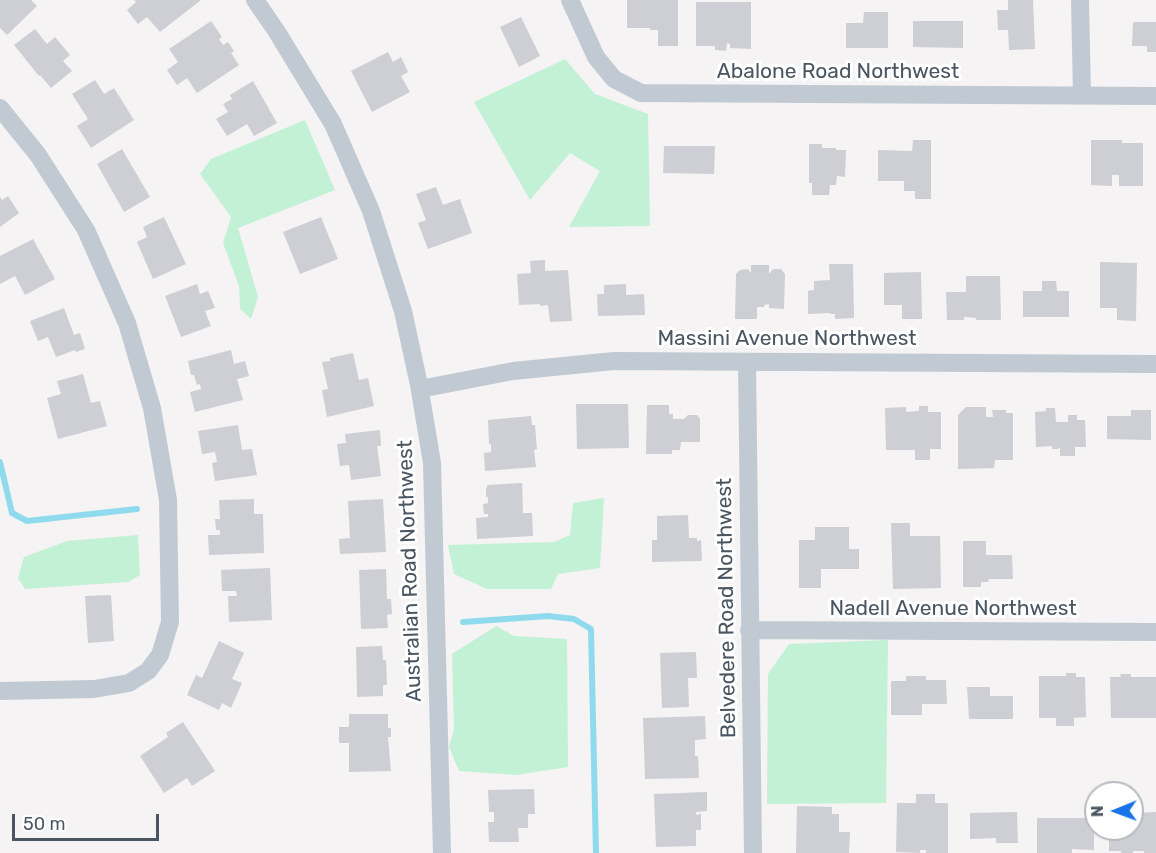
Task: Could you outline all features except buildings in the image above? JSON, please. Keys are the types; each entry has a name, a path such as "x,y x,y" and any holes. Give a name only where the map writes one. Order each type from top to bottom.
{"street":[{"name":"Australian Road Northwest","path":"255,0 333,124 372,211 404,311 432,463 442,853"},
{"name":"Abalone Road Northwest","path":"570,0 596,57 614,79 641,93 1156,96"},
{"path":"1080,0 1082,95"},
{"path":"0,108 38,155 86,230 127,323 152,408 168,500 170,622 160,655 148,671 129,683 94,689 0,691"},
{"name":"Massini Avenue Northwest","path":"420,389 513,371 614,361 1156,364"},
{"name":"Belvedere Road Northwest","path":"747,362 753,853"},
{"name":"Nadell Avenue Northwest","path":"749,630 1156,632"}],"green space":[{"path":"565,59 595,94 648,114 650,226 569,227 600,171 570,153 530,200 474,102"},
{"path":"305,120 335,190 238,228 258,297 251,319 240,309 239,286 223,243 231,217 200,174 211,159"},
{"path":"604,498 600,568 558,574 551,589 487,589 454,574 448,545 554,542 570,535 573,503"},
{"path":"138,535 140,575 128,582 25,589 18,578 24,557 67,541"},
{"path":"496,626 514,636 567,639 568,767 516,775 459,771 449,747 454,729 452,654"},
{"path":"888,640 886,803 767,804 768,674 789,644"}],"waterway":[{"path":"0,462 12,513 27,521 137,509"},
{"path":"463,622 548,616 574,619 591,629 596,853"}]}
